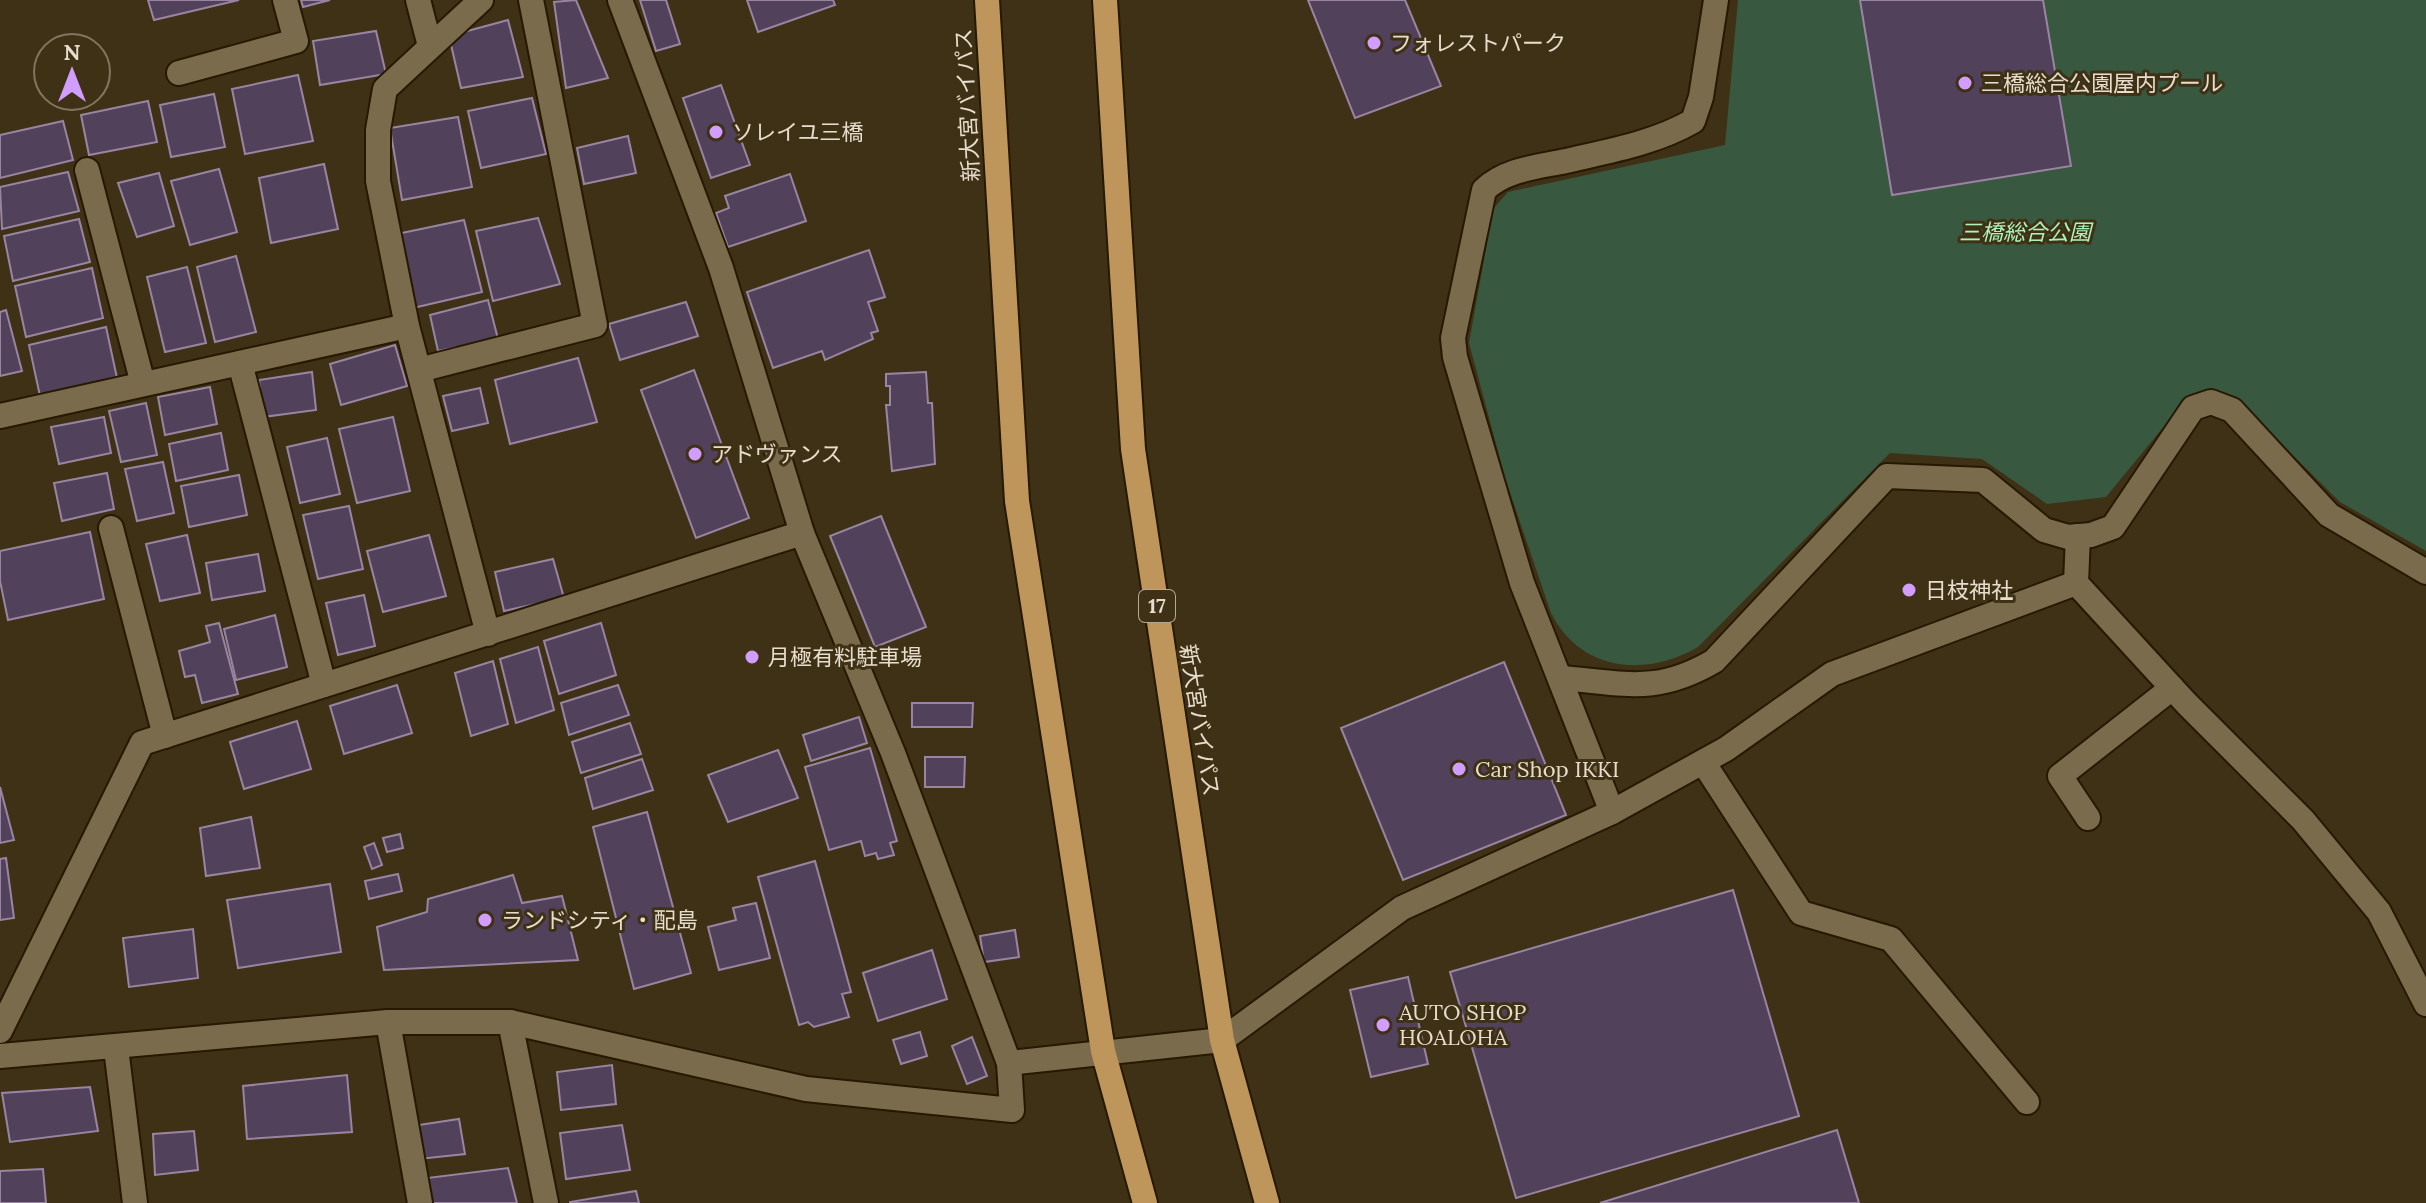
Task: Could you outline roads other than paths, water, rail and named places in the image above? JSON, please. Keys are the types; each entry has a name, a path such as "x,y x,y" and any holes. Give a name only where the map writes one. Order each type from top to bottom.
{"highway":[{"name":"新大宮バイパス","path":"987,0 1017,501 1103,1051 1145,1203"},
{"name":"新大宮バイパス","path":"1105,0 1133,449 1222,1040 1267,1203"}],"street":[{"path":"179,73 296,41 285,0"},
{"path":"418,0 430,46"},
{"path":"481,0 385,89 378,130 378,181 407,326 488,634"},
{"path":"419,370 595,325 531,0"},
{"path":"0,1056 388,1022 510,1022 806,1089 1012,1110 1009,1063 893,753 802,533 721,268 620,0"},
{"path":"1612,812 1522,583 1455,357 1453,338 1481,197 1495,180 1514,172 1617,149 1676,131 1693,121 1701,97 1716,0"},
{"path":"87,170 143,384"},
{"path":"0,416 407,326"},
{"path":"240,363 324,685"},
{"path":"1561,678 1662,684 1684,679 1714,661 1887,476 1983,480 2044,530 2068,537 2113,527 2193,408 2211,402 2232,410 2329,515 2426,572"},
{"path":"111,528 165,736"},
{"path":"0,1031 142,743 802,533"},
{"path":"2078,536 2076,583 2172,688 2303,820 2379,912 2425,998"},
{"path":"1009,1063 1222,1040 1402,908 1612,812 1703,762 1832,674 2076,583"},
{"path":"2088,818 2060,776 2172,688"},
{"path":"1703,762 1801,913 1891,939 2027,1102"},
{"path":"388,1022 420,1203"},
{"path":"510,1022 546,1203"},
{"path":"116,1048 135,1203"}],"place":[{"name":"フォレストパーク","path":"1374,43"},
{"name":"三橋総合公園屋内プール","path":"1965,83"},
{"name":"ソレイユ三橋","path":"716,132"},
{"name":"アドヴァンス","path":"695,454"},
{"name":"日枝神社","path":"1909,590"},
{"name":"月極有料駐車場","path":"752,657"},
{"name":"Car Shop IKKI","path":"1459,769"},
{"name":"ランドシティ・配島","path":"485,920"},
{"name":"AUTO SHOP HOALOHA","path":"1383,1025"}],"park label":[{"name":"三橋総合公園","path":"2025,232"}]}
